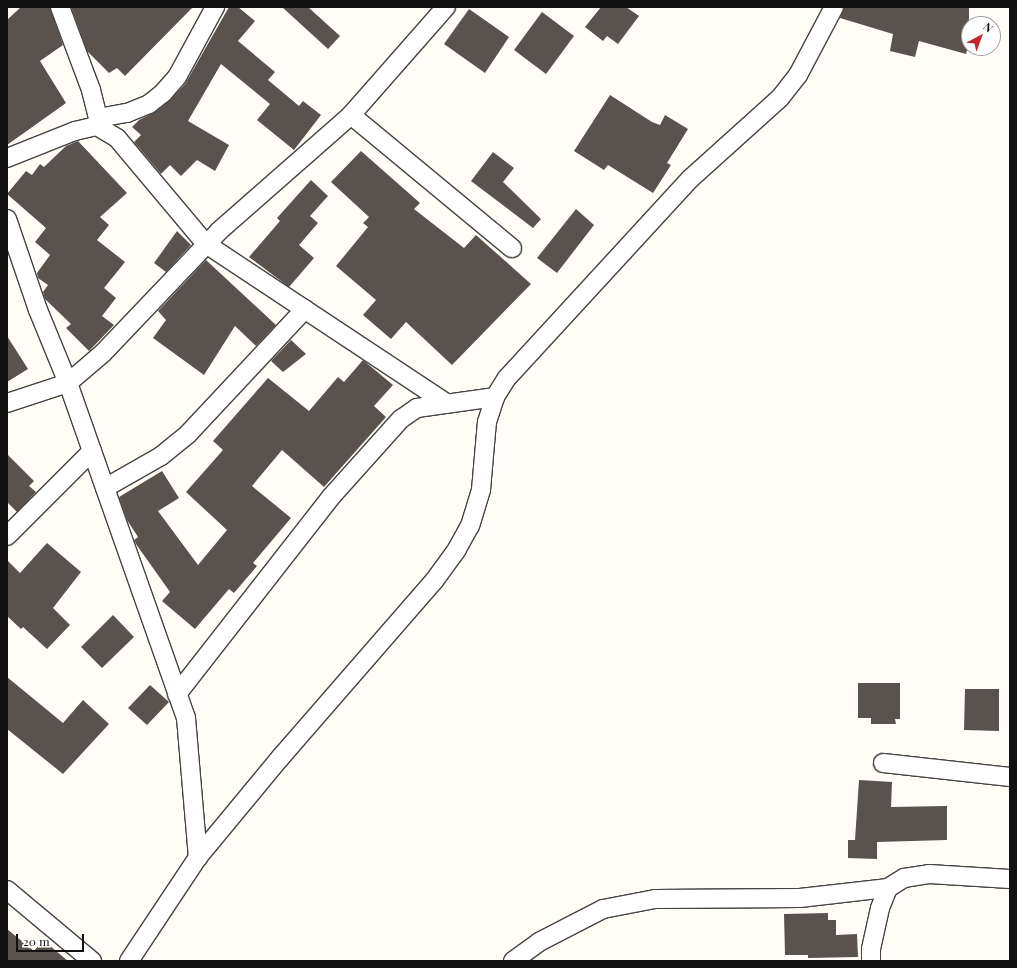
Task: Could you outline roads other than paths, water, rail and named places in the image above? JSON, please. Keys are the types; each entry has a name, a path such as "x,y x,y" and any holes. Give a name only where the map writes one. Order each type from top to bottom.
{"street":[{"path":"60,7 98,122 117,138 206,244 446,404"},
{"path":"7,158 98,122 149,104 163,93 177,78 215,7"},
{"path":"7,403 68,383 103,353 206,244 351,116 446,7"},
{"path":"129,961 198,857 280,758 434,581 458,549 470,526 481,490 487,422 495,397 507,378 690,179 780,98 798,75 834,7"},
{"path":"351,116 512,248"},
{"path":"7,219 38,310 68,383 177,694 186,725 198,857"},
{"path":"105,488 162,456 188,434 305,310"},
{"path":"177,694 330,498 401,419 417,408 495,397"},
{"path":"7,536 92,451"},
{"path":"883,763 1010,777"},
{"path":"513,961 539,942 603,910 655,899 800,898 888,888 904,878 930,874 1010,879"},
{"path":"871,961 880,908 888,888"},
{"path":"7,890 92,961"}]}
